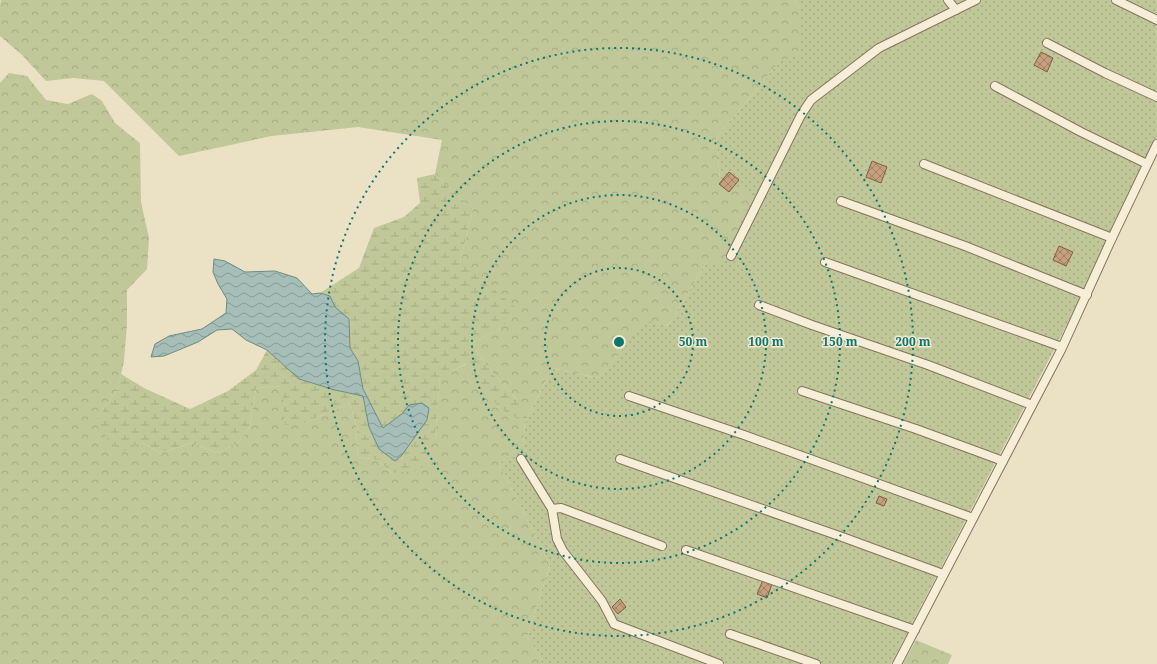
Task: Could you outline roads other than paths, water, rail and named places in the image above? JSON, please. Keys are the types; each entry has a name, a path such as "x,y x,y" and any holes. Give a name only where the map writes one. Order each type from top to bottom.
{"street":[{"path":"948,0 956,10"},
{"path":"730,256 810,100 879,48 976,0"},
{"path":"1116,0 1157,20"},
{"path":"1047,43 1105,73 1157,97"},
{"path":"994,86 1081,132 1147,164"},
{"path":"897,664 1062,348 1157,144"},
{"path":"924,164 1112,238"},
{"path":"841,201 965,246 1087,295"},
{"path":"825,262 1062,348"},
{"path":"759,305 928,365 1032,405"},
{"path":"802,391 916,429 1003,461"},
{"path":"629,396 973,518"},
{"path":"521,459 552,509 557,539 564,551 602,602 614,624 719,664"},
{"path":"620,459 944,574"},
{"path":"552,509 562,508 662,546"},
{"path":"686,550 915,630"},
{"path":"730,634 816,664"}],"water":[{"path":"214,259 225,261 245,272 275,271 297,278 312,294 320,293 330,296 335,307 349,319 350,348 358,361 363,389 383,428 403,413 409,405 422,403 429,408 427,420 402,455 395,461 379,449 369,427 363,396 335,390 299,379 267,350 246,340 232,329 217,330 198,342 164,356 151,357 155,344 169,336 202,329 226,313 227,299 213,272"}]}
